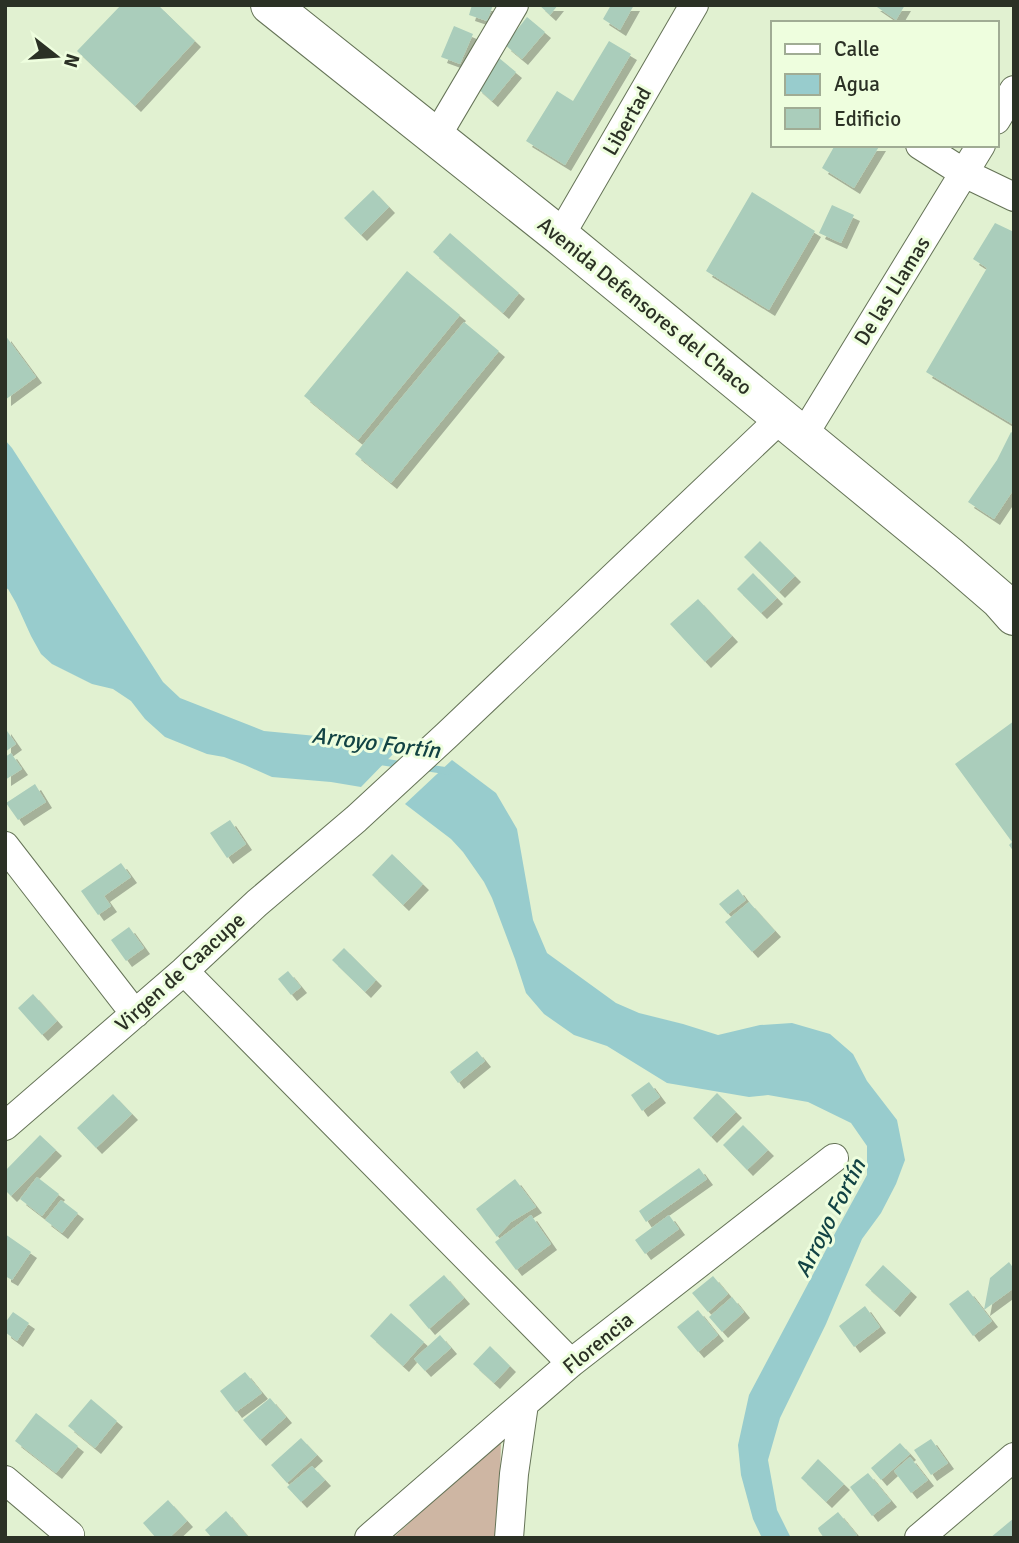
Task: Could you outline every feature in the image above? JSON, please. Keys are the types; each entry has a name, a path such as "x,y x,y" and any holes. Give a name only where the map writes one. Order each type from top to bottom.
{"main road":[{"name":"Avenida Defensores del Chaco","path":"270,5 561,236 948,555 999,599 1014,616"}],"street":[{"path":"436,137 514,5"},
{"name":"Libertad","path":"561,236 694,5"},
{"path":"998,117 1014,90"},
{"path":"923,147 964,173 1014,197"},
{"name":"De las Llamas","path":"447,735 792,427 980,147"},
{"name":"Virgen de Caacupe","path":"5,1126 184,971 447,735"},
{"path":"5,846 135,1014"},
{"path":"184,971 571,1363"},
{"name":"Florencia","path":"369,1538 571,1363 834,1158"},
{"path":"509,1538 524,1404"},
{"path":"919,1538 1014,1457"},
{"path":"5,1480 70,1535 69,1538"}],"shaded area":[{"path":"501,1439 499,1538 393,1538 497,1441"}],"water":[{"path":"5,440 163,682 180,698 264,731 327,737 364,735 382,738 398,749 361,787 272,777 165,737 145,719 131,701 113,689 92,684 52,664 41,654 16,603 5,588"},
{"path":"452,760 496,793 517,829 533,920 547,953 616,1003 639,1013 718,1035 760,1025 792,1023 830,1034 853,1054 867,1081 897,1120 905,1160 896,1184 881,1213 862,1239 826,1324 780,1418 768,1460 777,1510 791,1538 762,1538 753,1519 741,1475 738,1445 749,1395 867,1175 867,1146 851,1123 808,1102 768,1095 749,1097 667,1083 607,1046 574,1035 544,1014 526,993 484,882 451,839 405,804"}],"building":[{"path":"121,5 158,5 195,41 135,106 77,51"},
{"path":"472,5 493,5 487,21 469,15"},
{"path":"539,5 558,5 550,15"},
{"path":"611,5 634,5 620,30 603,19"},
{"path":"874,5 905,5 896,20"},
{"path":"527,17 545,32 522,59 505,45"},
{"path":"454,26 473,34 460,64 441,57"},
{"path":"609,41 631,54 565,165 526,141 557,91 573,101"},
{"path":"499,58 516,72 492,101 476,87"},
{"path":"834,147 879,147 854,188 822,168"},
{"path":"373,190 389,207 361,235 344,218"},
{"path":"752,192 815,231 769,310 706,271"},
{"path":"832,205 854,215 841,243 819,233"},
{"path":"995,223 1014,232 1014,425 926,372 987,268 973,259"},
{"path":"450,233 519,293 503,313 433,252"},
{"path":"407,271 460,315 358,440 304,396"},
{"path":"464,322 499,351 391,483 355,454"},
{"path":"5,335 36,377 5,400"},
{"path":"1011,432 1014,434 1014,489 994,519 968,502 997,460"},
{"path":"760,541 795,576 779,592 744,557"},
{"path":"753,573 777,598 761,613 737,589"},
{"path":"698,599 732,636 705,662 670,624"},
{"path":"1014,721 1014,852 1009,845 1012,842 955,764"},
{"path":"5,728 16,744 5,752"},
{"path":"11,753 22,769 5,780 5,757"},
{"path":"35,784 46,802 18,820 6,803"},
{"path":"230,820 246,844 227,858 210,833"},
{"path":"392,854 423,884 403,905 372,875"},
{"path":"121,863 131,877 104,896 111,906 98,915 81,891"},
{"path":"738,889 746,900 728,914 719,904"},
{"path":"749,902 775,931 752,952 725,922"},
{"path":"129,927 144,948 126,961 111,940"},
{"path":"344,948 376,980 365,992 332,960"},
{"path":"288,971 301,987 291,995 278,979"},
{"path":"33,994 57,1021 42,1035 18,1008"},
{"path":"477,1051 485,1061 458,1083 450,1072"},
{"path":"649,1082 660,1097 642,1111 631,1095"},
{"path":"717,1093 736,1112 711,1137 693,1118"},
{"path":"113,1094 132,1114 96,1148 77,1128"},
{"path":"743,1125 768,1150 747,1170 723,1145"},
{"path":"40,1135 56,1150 11,1196 5,1190 5,1171"},
{"path":"699,1168 707,1179 646,1222 639,1211"},
{"path":"37,1177 59,1194 42,1216 20,1199"},
{"path":"515,1179 536,1207 511,1222 497,1237 476,1209"},
{"path":"61,1200 78,1213 62,1233 45,1220"},
{"path":"531,1215 551,1244 516,1270 495,1242"},
{"path":"669,1215 679,1229 645,1254 635,1240"},
{"path":"5,1234 31,1252 12,1280 5,1276"},
{"path":"1009,1262 1014,1269 1014,1288 984,1310 990,1278"},
{"path":"883,1265 911,1291 894,1311 865,1285"},
{"path":"444,1275 464,1298 429,1329 409,1305"},
{"path":"713,1276 728,1294 708,1312 692,1293"},
{"path":"968,1290 992,1321 973,1336 949,1304"},
{"path":"732,1297 744,1312 722,1332 709,1317"},
{"path":"865,1306 880,1327 854,1347 839,1326"},
{"path":"698,1310 718,1335 698,1352 677,1327"},
{"path":"13,1312 29,1323 17,1341 5,1332 5,1323"},
{"path":"391,1313 424,1342 403,1366 370,1336"},
{"path":"440,1335 451,1348 425,1371 414,1359"},
{"path":"490,1346 510,1366 494,1383 473,1364"},
{"path":"245,1372 262,1393 236,1412 220,1391"},
{"path":"270,1398 286,1417 260,1440 243,1420"},
{"path":"91,1399 117,1421 95,1448 68,1426"},
{"path":"36,1413 78,1446 56,1473 15,1441"},
{"path":"301,1438 317,1455 287,1483 271,1465"},
{"path":"931,1439 948,1463 931,1475 914,1450"},
{"path":"900,1443 910,1454 881,1480 871,1468"},
{"path":"910,1457 928,1480 911,1493 894,1471"},
{"path":"818,1459 844,1484 826,1502 801,1478"},
{"path":"312,1466 325,1480 301,1502 287,1487"},
{"path":"868,1473 891,1501 872,1516 850,1487"},
{"path":"168,1500 187,1521 169,1538 156,1538 143,1523"},
{"path":"226,1511 249,1538 212,1538 205,1530"},
{"path":"838,1512 857,1535 853,1538 824,1538 819,1531 818,1528"},
{"path":"1014,1518 1014,1538 990,1538"}],"waterway":[{"name":"Arroyo Fortín","path":"377,761 403,765"},
{"name":"Arroyo Fortín","path":"422,767 448,771"}]}
